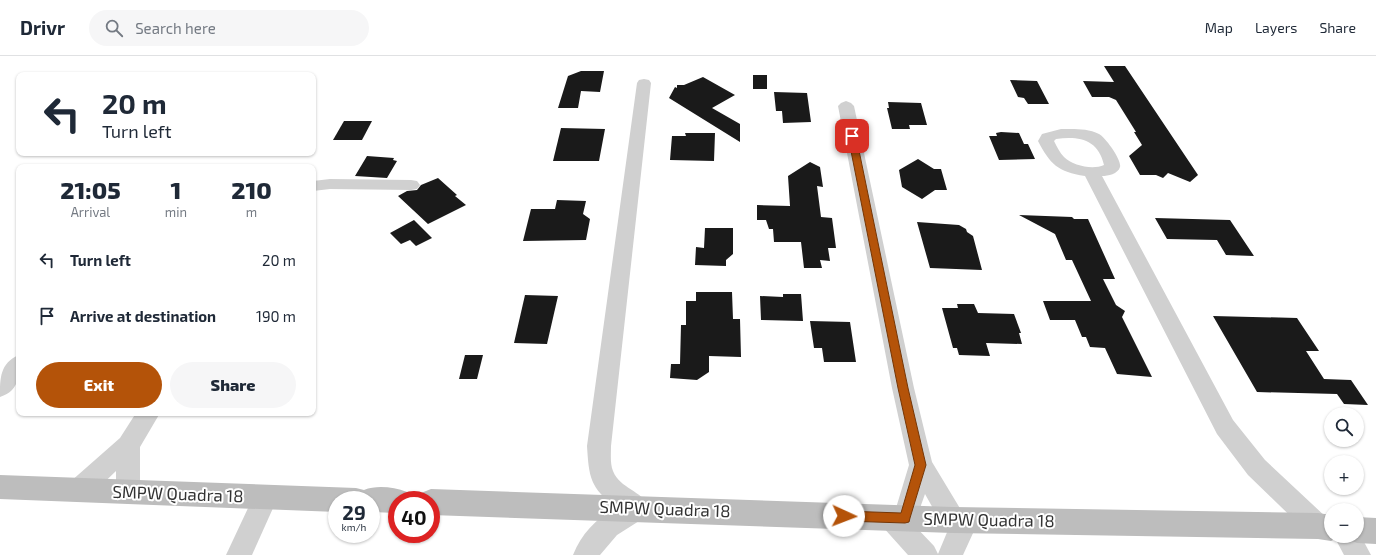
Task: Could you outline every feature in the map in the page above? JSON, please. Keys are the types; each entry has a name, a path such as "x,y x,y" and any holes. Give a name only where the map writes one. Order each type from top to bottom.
{"street":[{"path":"586,555 592,542 603,530 638,508 611,489 602,473 599,446 604,388 644,83"},
{"path":"846,106 903,388 921,465 960,520 950,555"},
{"path":"1091,172 1225,427 1249,461 1268,481 1324,526"},
{"path":"316,186 330,184 411,185"},
{"path":"0,388 16,368"},
{"path":"79,490 128,446 147,416"},
{"path":"128,446 128,493"},
{"path":"921,465 898,518 925,555"},
{"name":"SMPW Quadra 18","path":"0,487 128,493 328,499"},
{"path":"239,555 266,497"},
{"name":"SMPW Quadra 18","path":"440,502 960,520 1324,527"},
{"path":"1364,530 1376,531"},
{"path":"1352,543 1358,555"}],"building":[{"path":"1104,66 1125,66 1198,175 1190,182 1168,173 1163,178 1156,175 1140,175 1129,156 1142,145 1134,132 1136,132 1116,100 1109,97 1092,97 1083,81 1114,82"},
{"path":"581,71 604,71 600,92 581,91 578,108 558,108 568,76"},
{"path":"753,75 767,75 767,89 753,89"},
{"path":"703,77 735,95 712,108 740,124 740,142 669,98 675,87 677,88 677,85 684,85"},
{"path":"1010,80 1037,81 1049,104 1028,104 1024,98 1018,97"},
{"path":"774,92 807,93 811,122 783,123 782,111 776,111"},
{"path":"888,102 921,103 927,125 909,125 910,129 892,129 887,108 889,108"},
{"path":"344,121 372,121 362,140 333,140"},
{"path":"561,128 605,129 599,161 553,161"},
{"path":"685,133 715,133 714,161 670,160 672,136 686,136"},
{"path":"996,133 1019,133 1024,144 1028,144 1035,159 999,160 989,136 997,136"},
{"path":"367,156 394,158 393,160 397,161 387,178 355,176"},
{"path":"918,159 934,169 941,169 947,190 935,190 922,199 902,187 899,170"},
{"path":"810,162 820,167 823,187 817,186 821,217 832,218 836,248 828,248 830,261 820,260 822,268 804,268 801,242 774,242 773,229 769,229 766,220 757,220 757,205 790,206 788,176"},
{"path":"438,178 466,205 428,224 398,196 407,191 417,190 421,185"},
{"path":"557,200 586,201 583,214 590,219 586,240 523,241 531,209 555,209"},
{"path":"1019,215 1088,219 1115,279 1103,279 1116,305 1125,311 1122,317 1152,377 1117,374 1105,348 1090,347 1086,337 1082,337 1075,320 1050,320 1043,301 1091,301 1072,260 1066,260 1055,234"},
{"path":"1155,218 1230,220 1254,256 1226,255 1217,240 1167,239"},
{"path":"414,220 432,238 416,246 410,240 401,244 390,233"},
{"path":"917,222 959,225 966,229 967,232 973,236 982,270 930,268"},
{"path":"705,228 733,228 733,254 726,260 726,266 695,265 696,247 704,248"},
{"path":"696,292 732,292 733,319 740,319 741,357 709,356 709,372 697,380 670,378 671,364 680,364 681,325 686,325 686,301 696,301"},
{"path":"783,294 801,294 803,321 761,320 760,296 783,297"},
{"path":"525,295 558,296 547,344 514,343"},
{"path":"957,304 974,304 978,313 1014,314 1021,333 1019,333 1022,344 986,343 990,356 959,355 957,348 953,348 942,308 958,308"},
{"path":"1213,316 1297,318 1319,351 1306,351 1324,379 1351,380 1368,405 1344,404 1337,394 1257,392"},
{"path":"810,321 850,322 856,362 824,362 822,348 814,348"},
{"path":"465,355 483,355 477,379 459,379"}],"route":[{"path":"844,516 905,518 921,465 903,388 852,136"}]}
